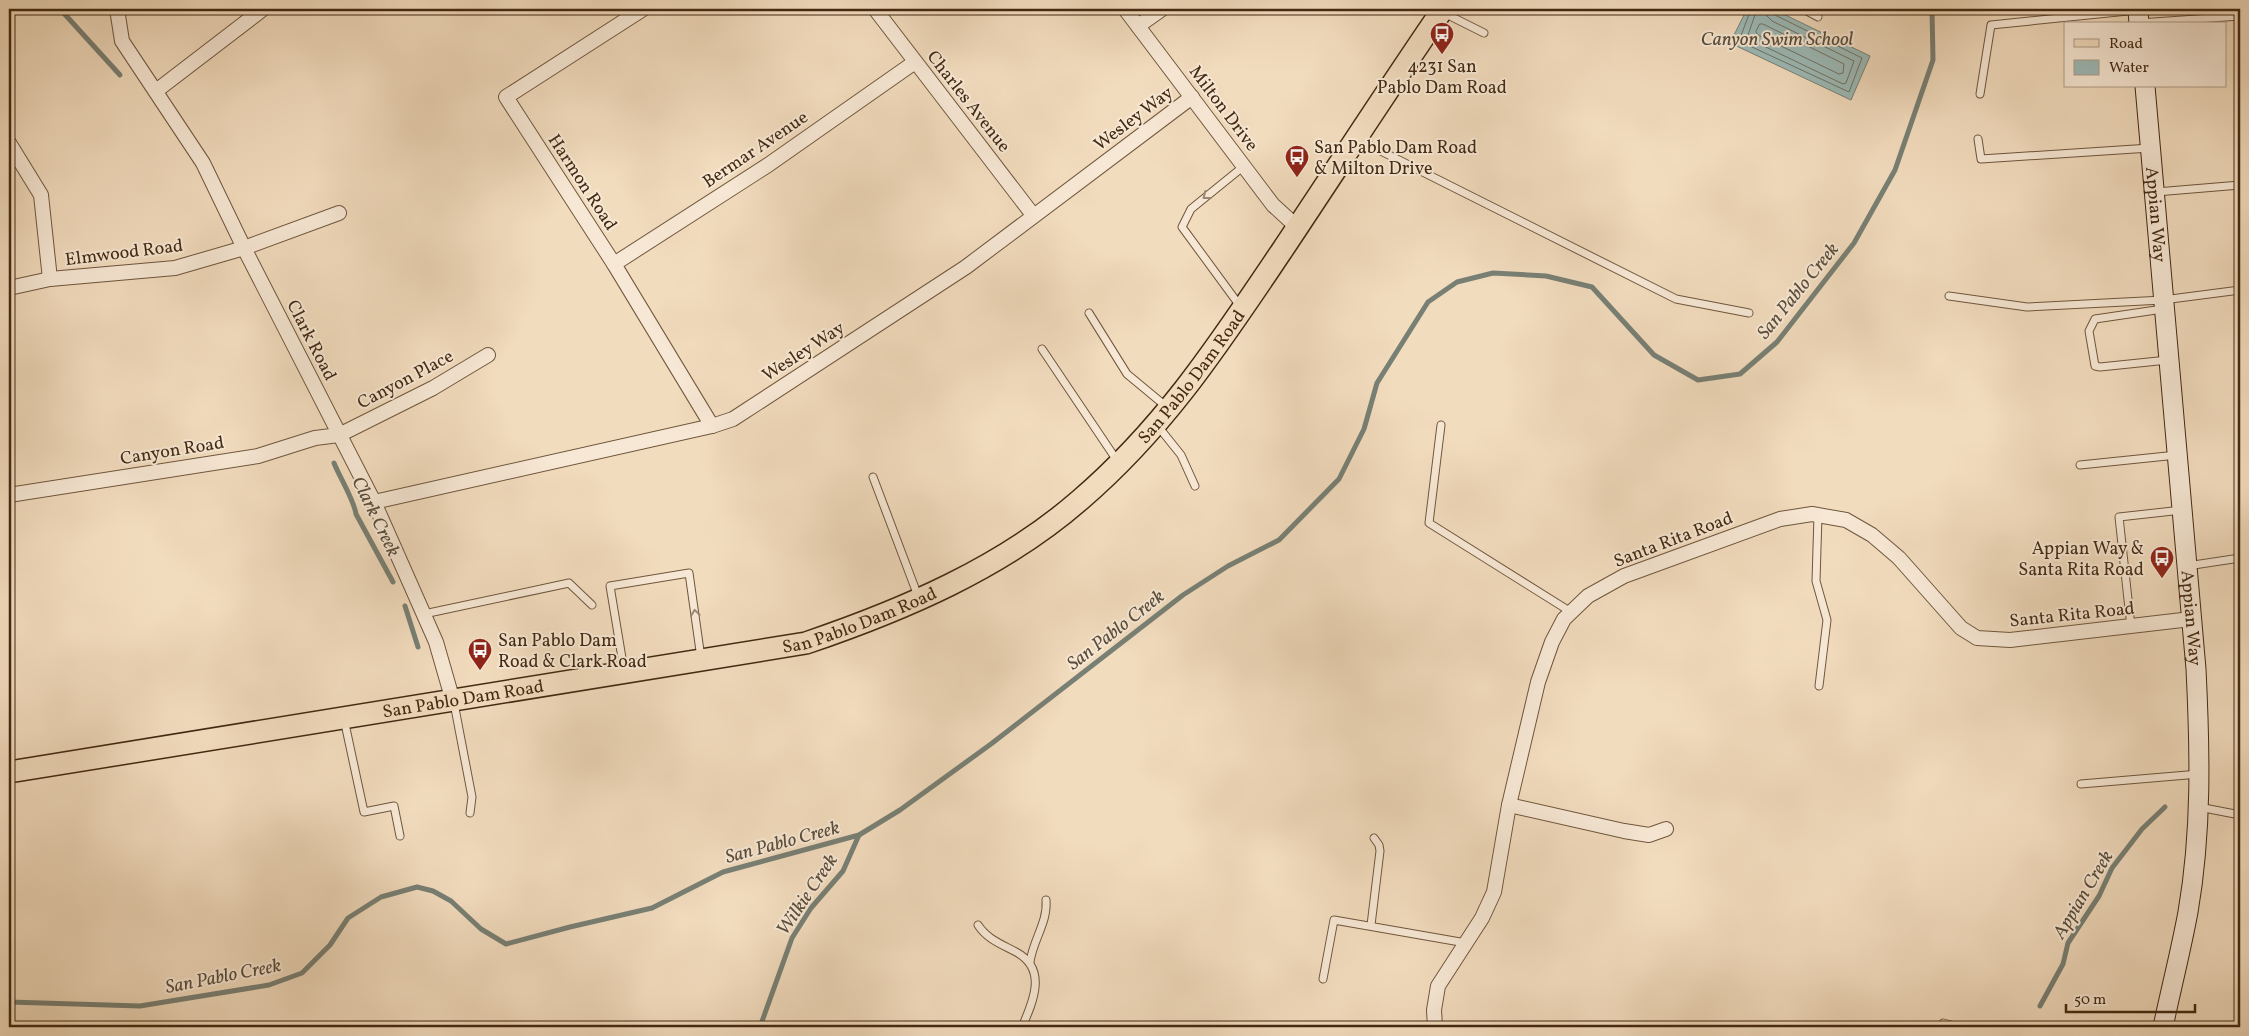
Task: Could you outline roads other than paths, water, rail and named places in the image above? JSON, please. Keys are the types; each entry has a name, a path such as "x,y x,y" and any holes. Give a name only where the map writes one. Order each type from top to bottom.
{"main road":[{"name":"San Pablo Dam Road","path":"9,772 625,674 806,643 864,624 983,568 1038,533 1079,501 1120,464 1164,417 1242,309 1442,10"},
{"name":"Appian Way","path":"2145,88 2196,669 2199,774 2199,807 2188,911 2163,1027"}],"street":[{"name":"Clark Road","path":"116,9 122,41 204,163 244,248 374,502 436,642 453,701"},
{"path":"156,91 263,9"},
{"name":"Harmon Road","path":"643,9 506,97 614,264 712,426"},
{"name":"Charles Avenue","path":"875,9 1033,215"},
{"name":"Milton Drive","path":"1125,9 1273,205 1297,227"},
{"path":"1138,26 1162,9"},
{"name":"Bermar Avenue","path":"614,264 768,165 915,62"},
{"name":"Wesley Way","path":"374,502 712,426 733,419 966,267 1192,97"},
{"path":"9,143 40,195 50,279"},
{"name":"Elmwood Road","path":"9,288 50,279 176,268 244,248 340,213"},
{"name":"Canyon Place","path":"339,435 433,388 488,355"},
{"name":"Canyon Road","path":"9,495 258,456 315,438 339,435"},
{"name":"Santa Rita Road","path":"1435,1027 1434,1010 1438,986 1482,918 1494,892 1509,806 1538,682 1552,642 1564,619 1588,596 1624,576 1780,519 1818,515 1846,520 1872,535 1899,558 1961,628 1977,638 2010,640 2191,619"},
{"path":"1509,806 1648,835 1666,829"}],"lane":[{"path":"1803,9 1818,17"},
{"path":"1442,10 1484,33"},
{"path":"1980,94 1991,26 2138,17 2240,16"},
{"path":"1357,138 1676,299 1749,312"},
{"path":"1978,139 1981,159 2150,148"},
{"path":"1242,309 1182,227 1191,209 1244,166"},
{"path":"2154,192 2240,185"},
{"path":"2169,360 2095,366 2089,330 2095,319 2240,290"},
{"path":"1949,296 2028,307 2164,304"},
{"path":"1089,313 1127,374 1164,417 1195,486"},
{"path":"1042,349 1120,464"},
{"path":"1441,425 1429,523 1571,612"},
{"path":"2080,465 2178,455"},
{"path":"873,477 920,599"},
{"path":"2131,626 2119,517 2182,510"},
{"path":"1818,515 1816,580 1827,620 1818,686"},
{"path":"2187,566 2240,558"},
{"path":"625,674 610,586 689,573 701,661"},
{"path":"424,614 569,583 592,605"},
{"path":"453,701 472,797 470,814"},
{"path":"344,719 364,812 394,806 400,836"},
{"path":"2081,784 2199,774"},
{"path":"2199,807 2240,815"},
{"path":"1371,926 1380,851 1379,844 1374,838"},
{"path":"1022,1027 1036,990 1036,978 1030,962 1032,949 1047,912 1046,900"},
{"path":"1323,978 1334,920 1466,942"},
{"path":"978,925 993,940 1017,952 1030,962"},
{"path":"1943,1023 1959,1027"}],"water":[{"name":"Canyon Swim School","path":"1747,9 1773,9 1870,56 1851,100 1730,43"}],"waterway":[{"name":"Clark Creek","path":"60,9 120,75"},
{"name":"San Pablo Creek","path":"9,1002 140,1006 269,985 302,973 330,945 348,918 381,897 417,887 433,891 451,901 481,929 506,944 652,908 723,872 859,835 900,810 991,744 1183,595 1228,566 1279,540 1339,479 1364,429 1377,383 1428,302 1457,282 1493,273 1546,276 1592,287 1654,355 1698,380 1740,374 1777,342 1854,243 1895,170 1933,60 1932,9"},
{"name":"Clark Creek","path":"334,463 350,496 356,514 393,582"},
{"name":"Clark Creek","path":"405,606 418,647"},
{"name":"Appian Creek","path":"2237,735 2240,730"},
{"name":"Appian Creek","path":"2040,1006 2063,964 2068,943 2099,896 2112,868 2142,829 2165,807"},
{"name":"Wilkie Creek","path":"760,1027 792,938 811,908 843,871 859,835"}],"place":[{"name":"4231 San Pablo Dam Road","path":"1442,55"},
{"name":"San Pablo Dam Road & Milton Drive","path":"1297,178"},
{"name":"Appian Way & Santa Rita Road","path":"2162,579"},
{"name":"San Pablo Dam Road & Clark Road","path":"480,671"}]}
